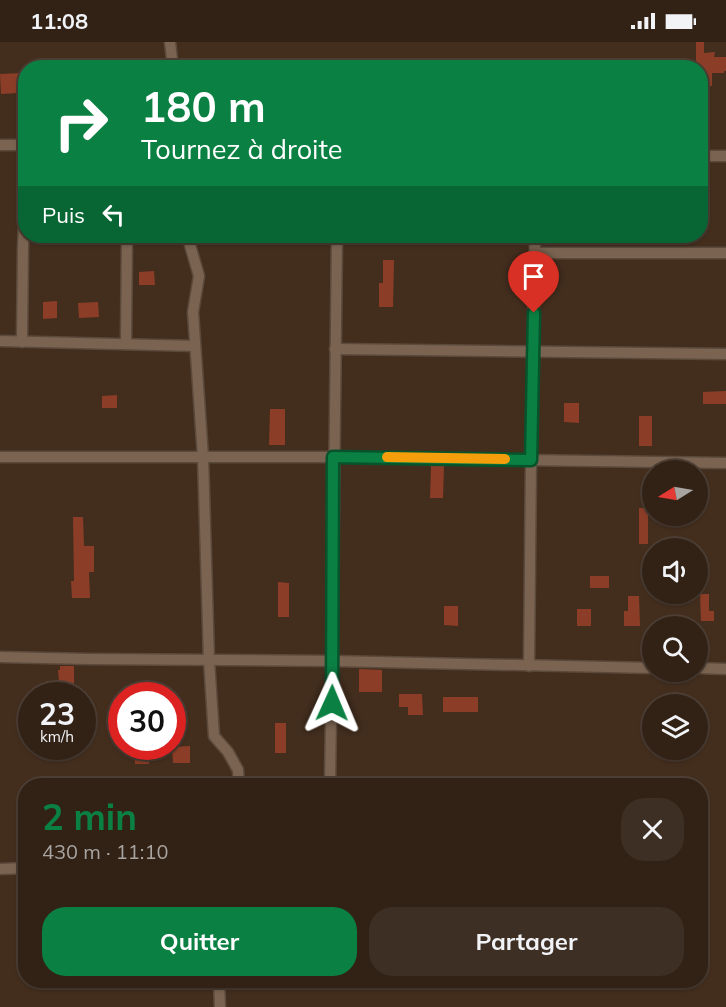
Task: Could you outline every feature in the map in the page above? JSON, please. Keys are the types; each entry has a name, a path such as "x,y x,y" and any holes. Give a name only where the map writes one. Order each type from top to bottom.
{"street":[{"path":"170,42 172,60"},
{"path":"0,145 18,146"},
{"path":"708,156 726,156"},
{"path":"22,342 23,243"},
{"path":"126,344 127,243"},
{"path":"190,243 200,276 193,312 203,457 209,660 214,736 228,752 238,770 238,778"},
{"path":"330,778 337,243"},
{"path":"529,666 536,243"},
{"path":"535,253 726,253"},
{"path":"0,341 195,346"},
{"path":"335,349 726,354"},
{"path":"0,457 333,457 726,463"},
{"path":"0,657 642,668"},
{"path":"708,668 726,669"},
{"path":"0,869 18,868"},
{"path":"219,988 220,1007"}],"building":[{"path":"696,42 704,42 704,53 715,52 714,57 726,57 726,71 712,73 712,86 708,86 708,60 696,60"},
{"path":"18,73 18,93 1,94 0,74"},
{"path":"383,260 394,260 393,307 379,307 379,283 383,283"},
{"path":"154,271 155,285 139,285 139,272"},
{"path":"57,301 57,318 43,319 43,302"},
{"path":"98,302 99,317 79,318 78,303"},
{"path":"726,391 726,404 703,404 703,392"},
{"path":"117,395 117,408 102,408 102,396"},
{"path":"564,403 579,403 579,423 564,422"},
{"path":"270,409 285,409 285,445 269,445"},
{"path":"639,416 652,416 652,446 639,446"},
{"path":"431,466 444,466 443,498 430,498"},
{"path":"639,508 642,508 642,526 648,526 648,538 642,538 642,544 639,544"},
{"path":"73,517 83,517 84,546 94,546 94,572 89,572 90,598 72,598"},
{"path":"590,576 609,576 609,588 590,588"},
{"path":"278,582 289,583 289,617 278,617"},
{"path":"709,594 709,611 714,611 714,621 708,621 708,616 701,616 700,604 708,604"},
{"path":"628,596 639,596 640,626 624,626 624,611 628,611"},
{"path":"444,606 458,606 458,626 444,625"},
{"path":"577,609 591,609 591,626 577,626"},
{"path":"60,666 74,666 74,682 46,682 59,681 58,670"},
{"path":"359,669 382,670 382,692 359,692"},
{"path":"399,694 422,694 423,715 408,715 408,707 399,707"},
{"path":"443,697 478,697 478,712 443,712"},
{"path":"275,723 286,723 286,753 275,753"},
{"path":"186,746 190,746 190,763 173,763 173,760 186,760"},
{"path":"135,760 149,760 149,764 135,764"},
{"path":"339,776 380,777 380,778 339,778"}],"slow traffic":[{"path":"387,457 505,459"}],"route":[{"path":"332,703 333,457 531,460 534,313"}]}
